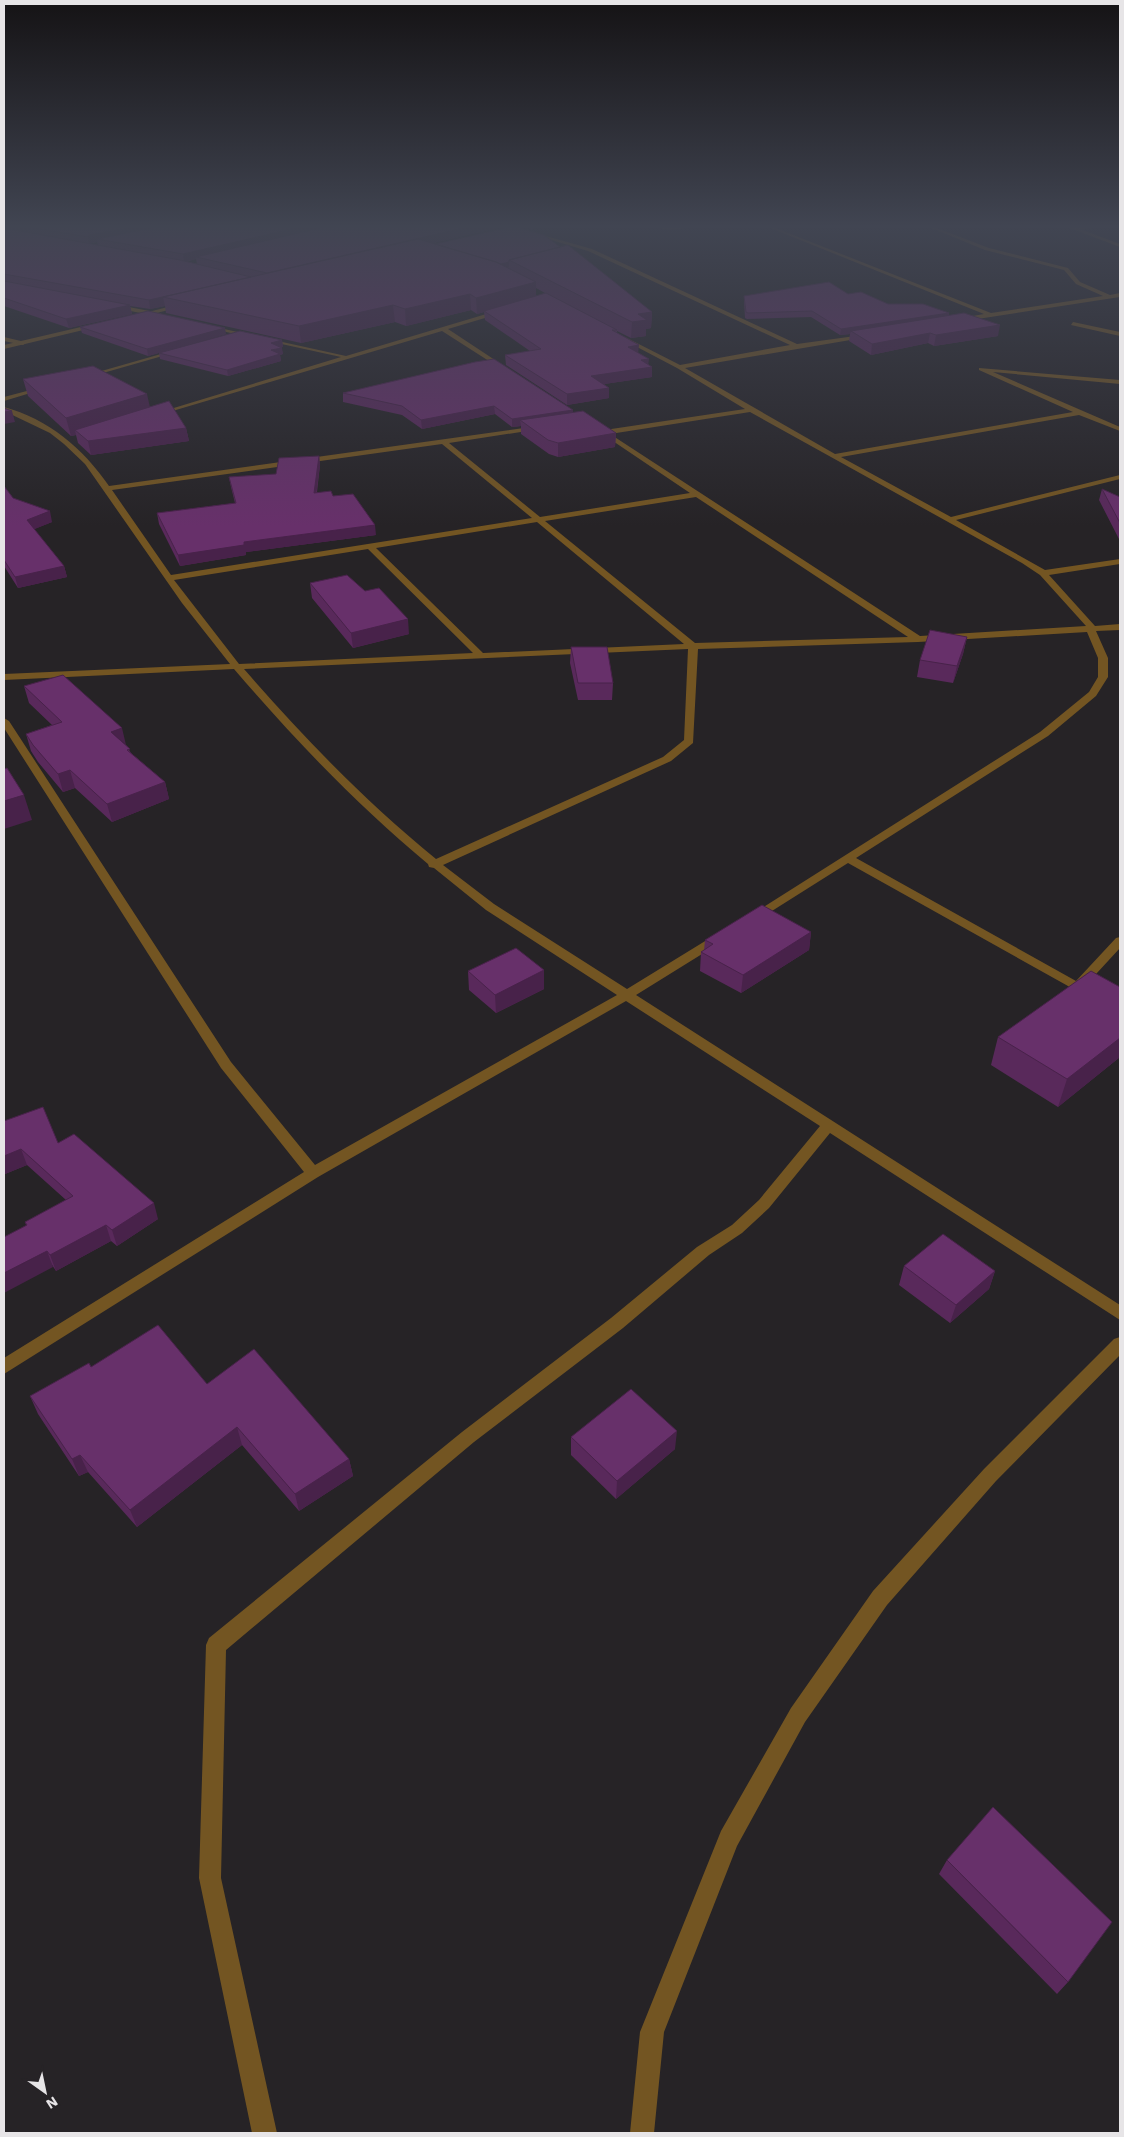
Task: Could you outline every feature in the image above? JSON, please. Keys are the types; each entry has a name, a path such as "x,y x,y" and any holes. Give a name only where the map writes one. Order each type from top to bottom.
{"street":[{"path":"4,347 89,327"},
{"path":"213,327 346,356"},
{"path":"150,416 446,327"},
{"path":"755,327 796,346"},
{"path":"1086,327 1120,334"},
{"path":"442,328 514,374"},
{"path":"223,338 243,333"},
{"path":"612,333 679,367 751,410 951,519 1043,573 1091,629 1103,658 1103,677 1093,694 1044,734 742,924"},
{"path":"679,367 874,334"},
{"path":"4,339 23,343"},
{"path":"75,379 185,349"},
{"path":"1120,382 981,369 1120,430"},
{"path":"4,400 48,387"},
{"path":"4,409 45,427 67,442 87,461 108,488 135,531 193,612 236,667 295,734 361,799 433,865 490,907 1120,1312"},
{"path":"604,434 751,410"},
{"path":"834,456 1080,413"},
{"path":"591,425 918,639"},
{"path":"108,488 547,426"},
{"path":"67,442 76,439"},
{"path":"444,441 693,646"},
{"path":"951,519 1120,477"},
{"path":"170,578 697,494"},
{"path":"370,546 481,656"},
{"path":"1043,573 1120,561"},
{"path":"4,677 693,646 918,639 1120,627"},
{"path":"433,865 667,759 678,752 689,741 693,646"},
{"path":"4,721 226,1065 313,1174"},
{"path":"848,858 968,924 1076,988 1120,1011"},
{"path":"4,1367 313,1174 628,995 726,934"},
{"path":"1076,988 1120,940"},
{"path":"264,2133 210,1878 216,1645 468,1437 617,1323 703,1251 737,1229 764,1204 828,1125"},
{"path":"642,2133 652,2032 729,1839 798,1715 880,1598 990,1475 1120,1344"}],"building":[{"path":"80,327 219,327 225,328 147,349"},
{"path":"508,327 611,327 617,330 612,330 639,345 628,347 649,359 641,360 652,367 591,376 609,388 567,394 505,355 541,349"},
{"path":"837,327 856,327 841,329"},
{"path":"878,327 989,327 936,335 930,333 872,344 851,331"},
{"path":"240,331 282,340 271,343 282,348 271,350 280,354 227,370 159,353"},
{"path":"494,359 573,410 512,419 494,406 421,420 402,406 343,393 475,362"},
{"path":"93,366 147,394 66,418 23,379"},
{"path":"169,401 186,428 88,441 75,430"},
{"path":"4,408 12,411 4,412"},
{"path":"583,411 616,433 558,443 548,440 520,420"},
{"path":"319,456 314,493 331,491 333,496 353,494 375,525 244,542 244,545 178,555 157,513 236,503 229,477 276,474 279,458"},
{"path":"4,486 13,498 50,511 27,520 64,566 15,577 4,560"},
{"path":"1102,489 1120,497 1120,523"},
{"path":"347,575 365,591 379,588 408,619 351,633 310,583"},
{"path":"930,630 967,637 957,666 920,660"},
{"path":"571,647 607,647 613,683 578,683"},
{"path":"63,675 122,728 111,732 130,749 127,750 165,782 107,804 70,770 58,774 26,734 62,722 24,686"},
{"path":"7,768 24,795 4,801 4,769"},
{"path":"762,905 811,932 743,975 701,952 713,944 705,940"},
{"path":"516,948 544,970 495,995 468,971"},
{"path":"1091,971 1120,987 1120,1038 1067,1079 998,1037"},
{"path":"43,1107 58,1143 74,1134 154,1203 112,1230 106,1225 50,1255 47,1251 4,1273 4,1237 27,1225 25,1222 73,1196 21,1149 4,1156 4,1121"},
{"path":"943,1234 995,1271 956,1305 904,1266"},
{"path":"158,1325 207,1384 254,1349 349,1459 295,1494 237,1427 130,1510 80,1455 72,1459 30,1396 89,1363 91,1367"},
{"path":"631,1389 677,1431 617,1481 571,1437"},
{"path":"993,1807 1112,1922 1068,1982 947,1860"}]}
